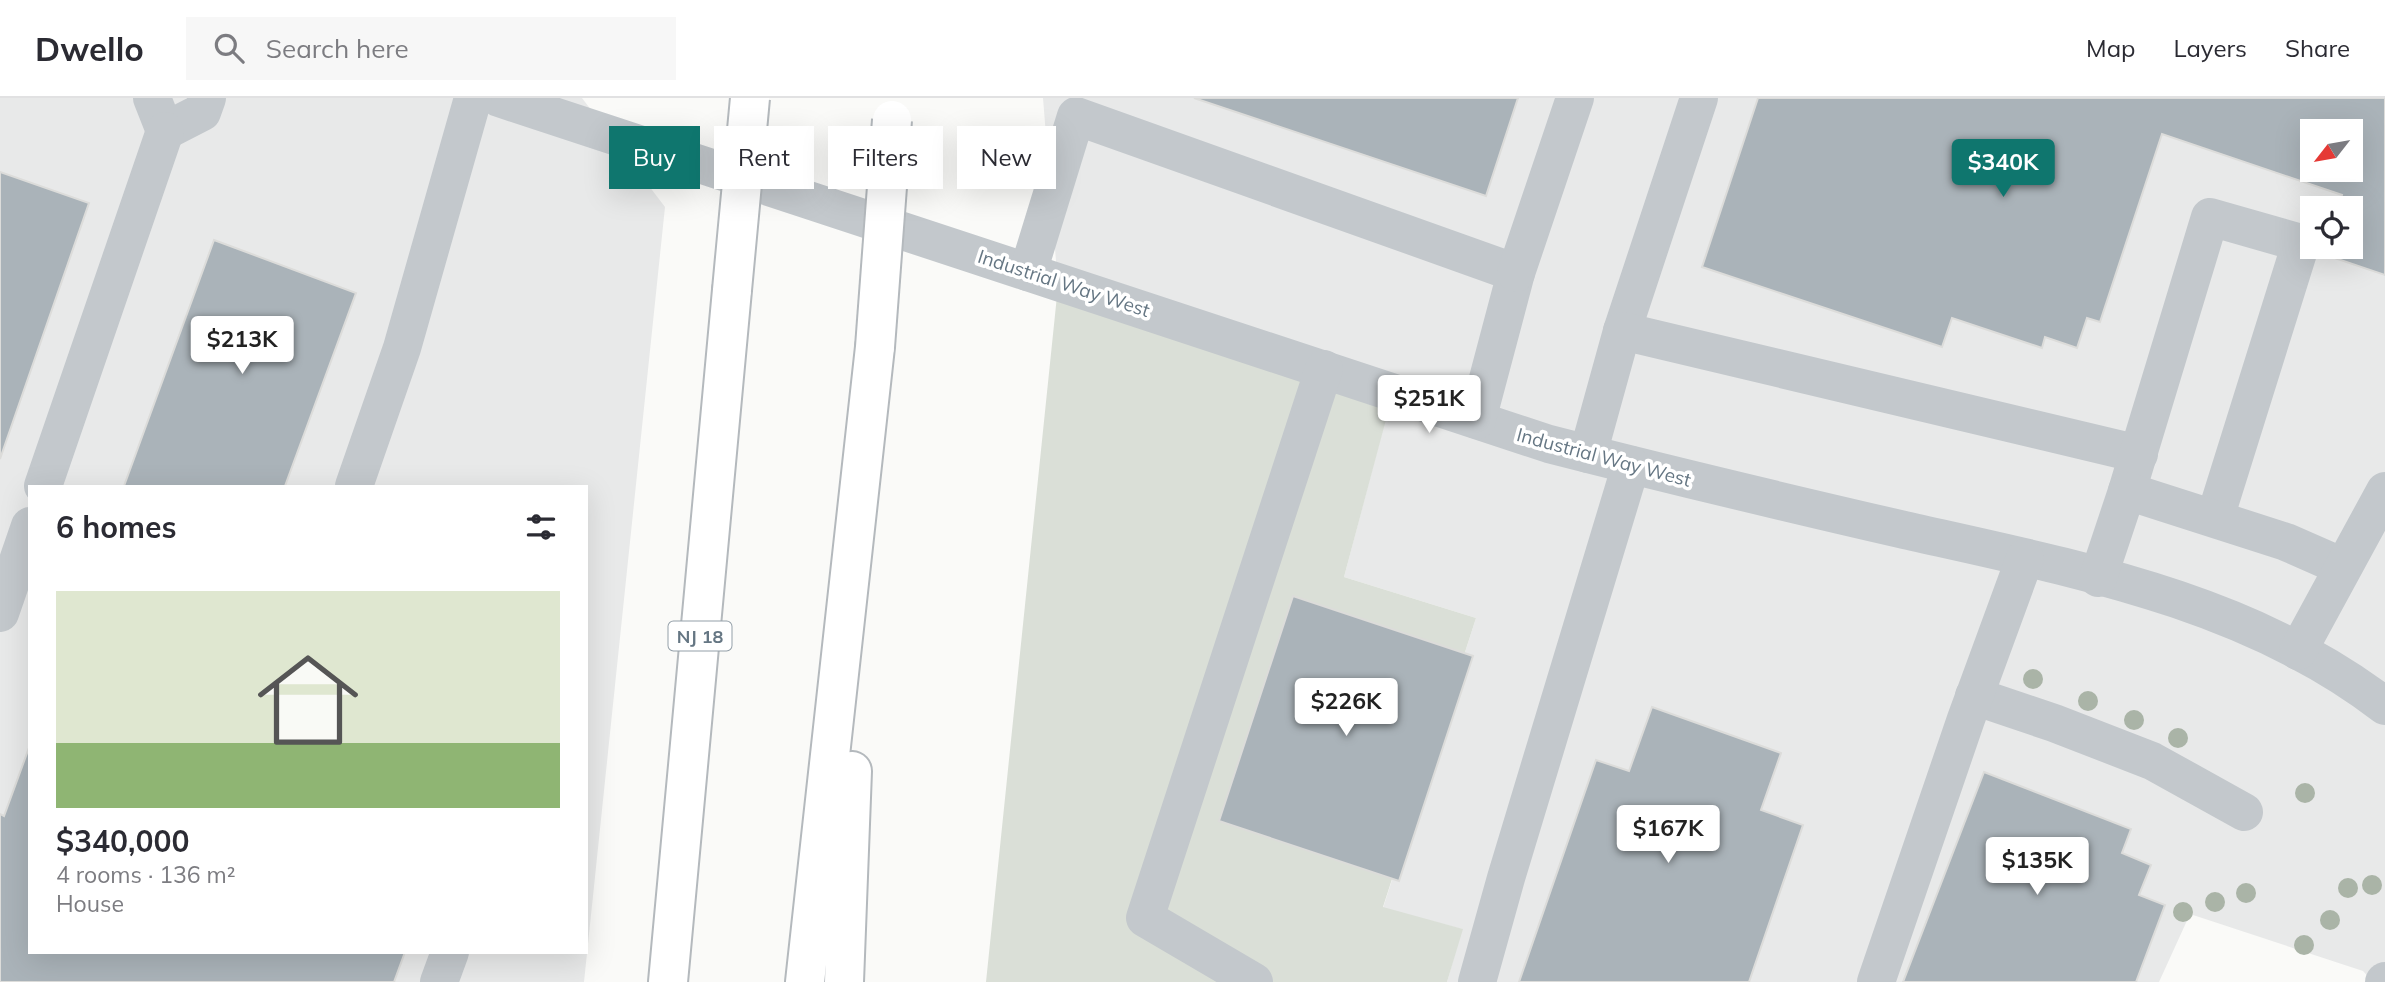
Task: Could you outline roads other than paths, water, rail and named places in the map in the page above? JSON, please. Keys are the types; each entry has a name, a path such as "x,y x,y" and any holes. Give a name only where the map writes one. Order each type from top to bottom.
{"highway":[{"name":"NJ 18","path":"668,982 750,98"},
{"path":"806,982 875,347 893,109"},
{"path":"844,982 864,450"}],"street":[{"path":"43,485 159,114 202,112 207,98"},
{"path":"354,485 402,348 473,98"},
{"name":"Industrial Way West","path":"499,98 702,167 1588,454 1706,485 2025,558 2174,597 2237,621 2298,650 2362,688 2385,706"},
{"path":"1477,420 1516,273 1575,98"},
{"path":"1588,454 1622,331 1699,98"},
{"path":"1028,272 1076,116 1103,111 1516,273"},
{"path":"2098,578 2210,217 2301,243 2215,518"},
{"path":"1622,331 2138,454"},
{"path":"1254,982 1145,918 1325,369"},
{"path":"1477,982 1632,465"},
{"path":"2127,491 2286,542 2343,568"},
{"path":"2298,650 2385,491"},
{"path":"0,613 28,532"},
{"path":"1876,982 1974,696 2025,558"},
{"path":"1974,696 2152,761 2244,812"},
{"path":"439,982 449,954"}]}
